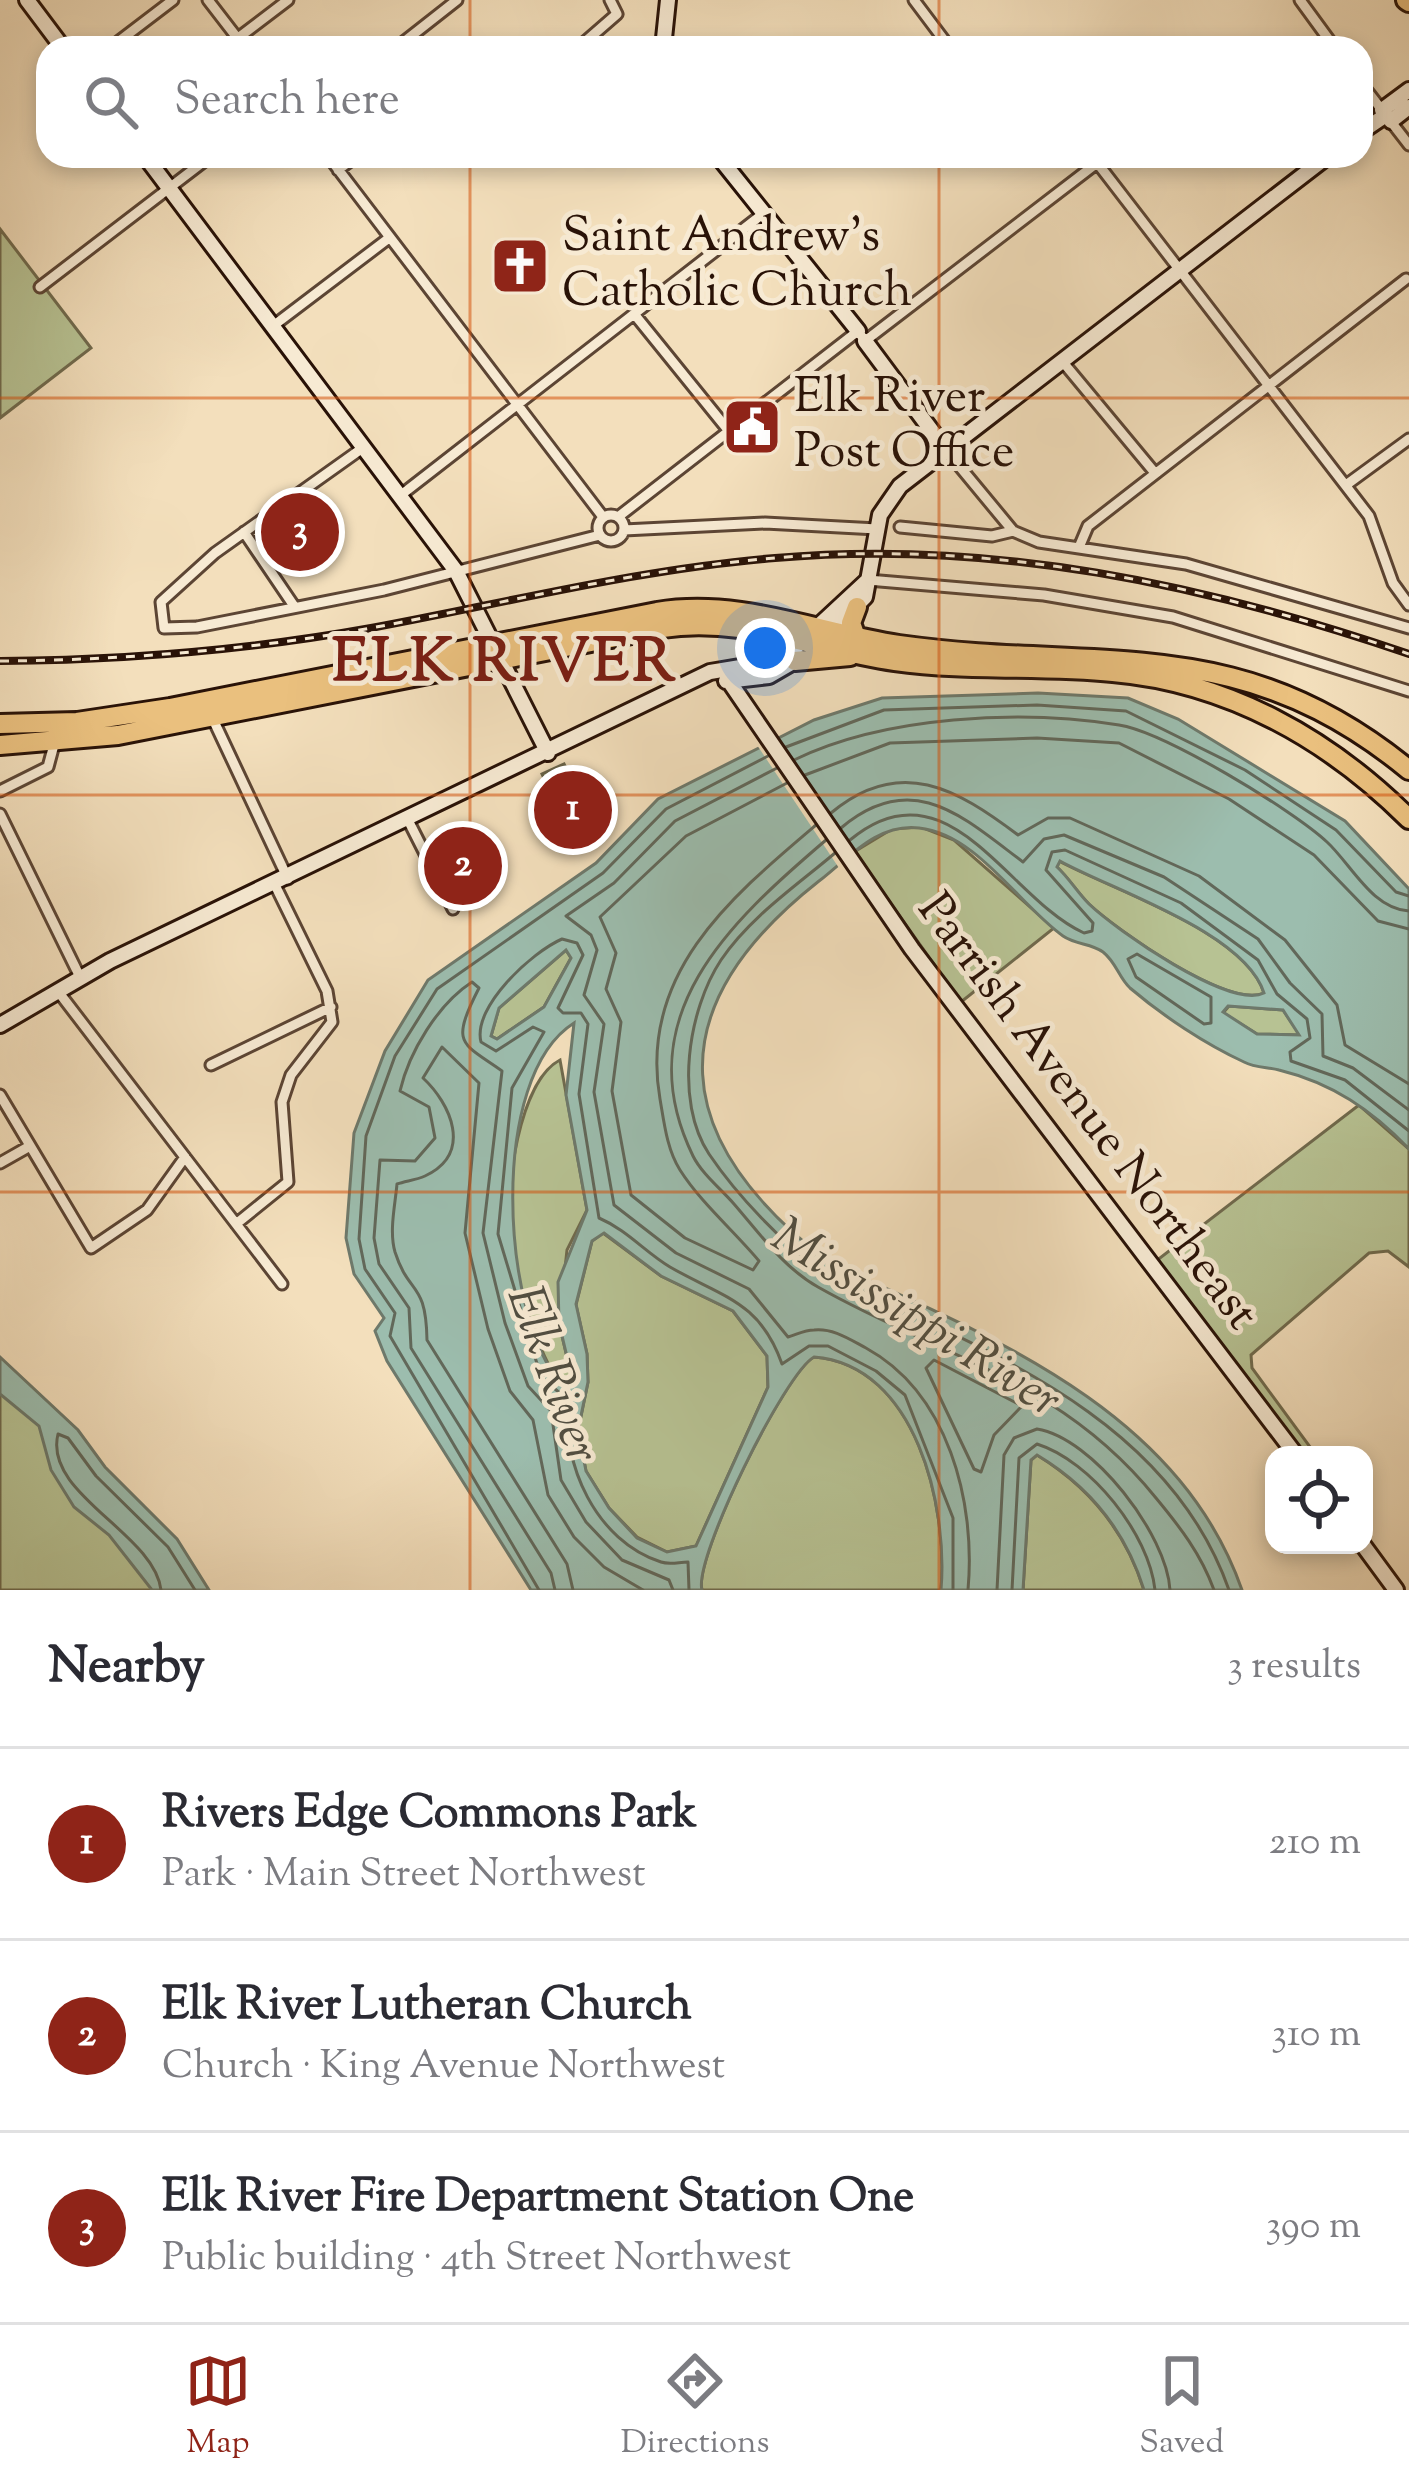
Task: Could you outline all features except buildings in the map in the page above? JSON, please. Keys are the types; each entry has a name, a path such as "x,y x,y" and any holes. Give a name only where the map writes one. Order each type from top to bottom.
{"highway":[{"path":"856,646 851,623 857,608"},
{"path":"0,745 209,709 688,609 753,613 817,636 925,664 1117,672 1209,691 1313,741 1409,819"},
{"path":"496,652 672,627 749,628 817,636"},
{"path":"749,628 770,640 772,650 759,672"},
{"path":"795,661 856,646 1146,659 1207,668 1266,685 1322,710 1409,770"},
{"path":"0,724 55,733"}],"main road":[{"path":"27,0 54,36"},
{"path":"664,36 668,0"},
{"path":"1386,116 1409,90"},
{"path":"1373,124 1409,107"},
{"path":"154,168 456,571 548,753"},
{"path":"728,168 946,450"},
{"path":"742,700 759,672 857,608 868,580 877,529 893,492 1312,168"},
{"path":"0,1024 80,977 694,681 759,672 795,661 868,580"},
{"name":"Parrish Avenue Northeast","path":"729,675 854,869 1289,1446"},
{"path":"1370,1554 1396,1590"}],"street":[{"path":"126,36 173,0"},
{"path":"208,0 236,36"},
{"path":"249,36 288,0"},
{"path":"411,36 457,0"},
{"path":"592,36 617,14 610,0"},
{"path":"914,0 941,36"},
{"path":"1300,0 1326,36"},
{"path":"1373,99 1409,145"},
{"path":"40,287 195,168"},
{"path":"341,168 603,518 600,535"},
{"path":"603,518 618,517 1083,168"},
{"path":"1102,168 1369,516 1394,583 1409,605"},
{"path":"401,495 764,213"},
{"path":"273,326 389,238"},
{"path":"1080,545 1088,526 1406,279"},
{"path":"635,315 728,430"},
{"path":"1062,361 1155,473"},
{"path":"1346,485 1409,439"},
{"path":"364,447 244,532 161,602 164,628 197,627 600,535 616,540 624,530 765,523 877,529"},
{"path":"946,450 1013,531 1039,542 1219,571 1409,628"},
{"path":"618,517 624,530"},
{"path":"900,527 992,536 1013,531"},
{"path":"244,532 293,606"},
{"path":"868,580 1044,595 1173,617 1409,691"},
{"path":"209,709 331,1007 330,1030 291,1075 282,1102 288,1182 236,1224"},
{"path":"0,791 48,766 55,733"},
{"path":"0,814 80,977"},
{"path":"408,820 453,910"},
{"path":"57,990 282,1284"},
{"path":"211,1065 331,1007"},
{"path":"0,1095 91,1248 147,1210 185,1157"},
{"path":"0,1163 30,1146"}],"green space":[{"path":"0,229 91,348 0,418"},
{"path":"564,764 599,836 577,850 542,774"},
{"path":"921,827 954,840 1054,928 961,1002 854,852 892,829"},
{"path":"1059,861 1205,932 1252,971 1264,993 1225,990 1147,948 1089,904 1057,867"},
{"path":"566,950 571,958 544,1007 497,1039 491,1036 499,1008"},
{"path":"1229,1006 1283,1010 1300,1035 1257,1034 1223,1013"},
{"path":"560,1060 587,1210 567,1250 559,1323 572,1379 561,1384 543,1354 528,1312 512,1249 509,1214 513,1165 525,1113 534,1090"},
{"path":"1359,1105 1409,1149 1409,1267 1388,1251 1369,1253 1251,1355 1252,1368 1309,1446 1297,1446 1156,1261"},
{"path":"603,1233 661,1276 733,1311 767,1356 768,1387 696,1546 667,1552 637,1537 609,1508 586,1471 578,1431 588,1382 587,1354 576,1305 592,1241"},
{"path":"814,1357 849,1366 878,1385 919,1446 939,1520 941,1590 702,1590 712,1543 744,1468 783,1395"},
{"path":"0,1392 51,1414 179,1590 0,1590"},
{"path":"1037,1455 1073,1481 1103,1513 1127,1549 1144,1590 1023,1590 1031,1460"}],"water":[{"path":"1038,693 1128,698 1178,719 1345,821 1409,889 1409,1149 1366,1110 1334,1090 1248,1064 1185,1029 1130,988 1103,952 1068,939 1047,923 960,843 919,828 890,831 864,844 766,929 729,978 708,1026 703,1074 713,1122 737,1170 777,1217 830,1263 1014,1351 1072,1386 1126,1427 1174,1473 1213,1527 1242,1590 1144,1590 1127,1549 1103,1512 1073,1481 1037,1455 1031,1460 1023,1590 941,1590 939,1520 919,1446 878,1385 849,1366 814,1357 783,1396 744,1468 712,1543 702,1590 531,1590 387,1361 375,1331 384,1318 354,1274 346,1238 354,1133 385,1051 428,980 596,863 658,799 814,720 882,698","holes":["1060,861 1205,932 1252,971 1264,993 1226,990 1174,965 1103,916 1057,867","566,950 571,958 544,1007 497,1039 491,1036 499,1008","1228,1006 1283,1010 1299,1035 1257,1034 1223,1012","574,1023 566,1095 587,1210 558,1282 559,1323 572,1378 561,1384 541,1351 516,1253 516,1142 527,1092 546,1051","604,1233 661,1276 733,1311 767,1356 768,1387 696,1546 667,1552 637,1538 609,1508 586,1471 578,1430 588,1382 587,1354 576,1304 592,1241"]},
{"path":"0,1357 78,1430 105,1467 177,1539 209,1590 152,1590 109,1535 74,1507 51,1470 39,1426 0,1394"}],"pier":[{"path":"774,733 858,857 841,871 755,742"}],"railway":[{"path":"0,661 233,648 371,628 673,570 856,554 937,555 1097,573 1254,607 1409,654"}],"place":[{"name":"Saint Andrew’s Catholic Church","path":"520,266"},
{"name":"Elk River Post Office","path":"752,427"},
{"name":"Elk River Fire Department Station One","path":"300,532"},
{"name":"Rivers Edge Commons Park","path":"573,810"},
{"name":"Elk River Lutheran Church","path":"463,866"}],"district":[{"name":"ELK RIVER","path":"505,665"}],"water label":[{"name":"Mississippi River","path":"915,1320"},
{"name":"Elk River","path":"551,1375"}]}
